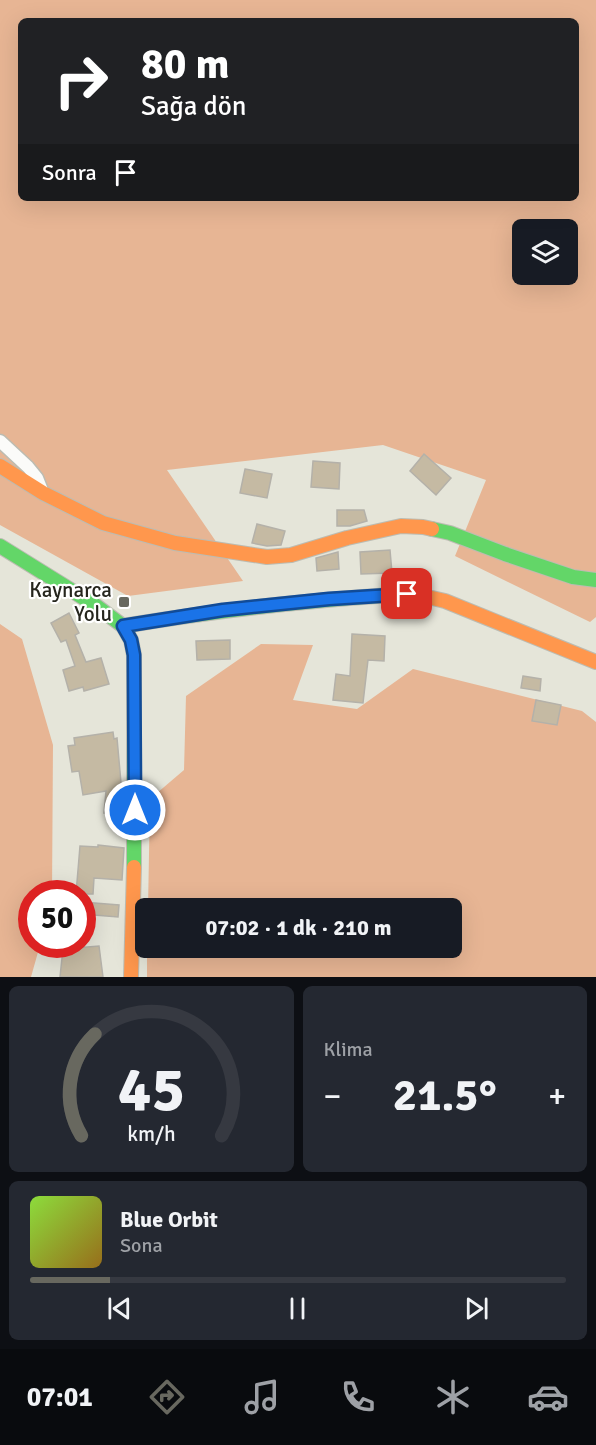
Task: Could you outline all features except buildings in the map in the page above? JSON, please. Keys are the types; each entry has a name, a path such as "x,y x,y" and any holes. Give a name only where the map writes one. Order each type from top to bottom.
{"street":[{"path":"0,441 28,466 37,478 43,493"},
{"path":"0,466 43,493 103,523 175,543 267,557 291,555 347,538 401,526 423,527 450,533 573,577 596,580"},
{"path":"0,546 95,605 123,626 131,640 134,655 134,896 131,977"},
{"path":"123,626 213,611 329,599 407,594 445,601 596,662"}],"shaded area":[{"path":"0,0 596,0 596,617 590,622 455,556 486,480 383,445 167,470 243,581 128,596 0,525"},
{"path":"0,624 22,639 53,745 52,880 18,880 18,958 36,958 31,977 0,977"},
{"path":"261,644 313,645 293,700 357,709 413,669 582,711 596,722 596,977 147,977 147,958 462,958 462,898 148,898 150,799 184,770 186,696"}],"traffic: fast":[{"path":"432,529 450,533 573,577 596,580"},
{"path":"0,546 95,605 123,626 131,640 134,655 134,867"},
{"path":"123,626 256,607 391,595"}],"traffic: slow":[{"path":"0,466 43,493 103,523 175,543 267,557 291,555 347,538 401,526 432,529"},
{"path":"391,595 418,596 445,601 596,662"},
{"path":"131,977 134,867"}],"place":[{"name":"Kaynarca Yolu","path":"124,602"}],"route":[{"path":"135,810 134,655 131,640 123,626 223,610 407,594"}]}
